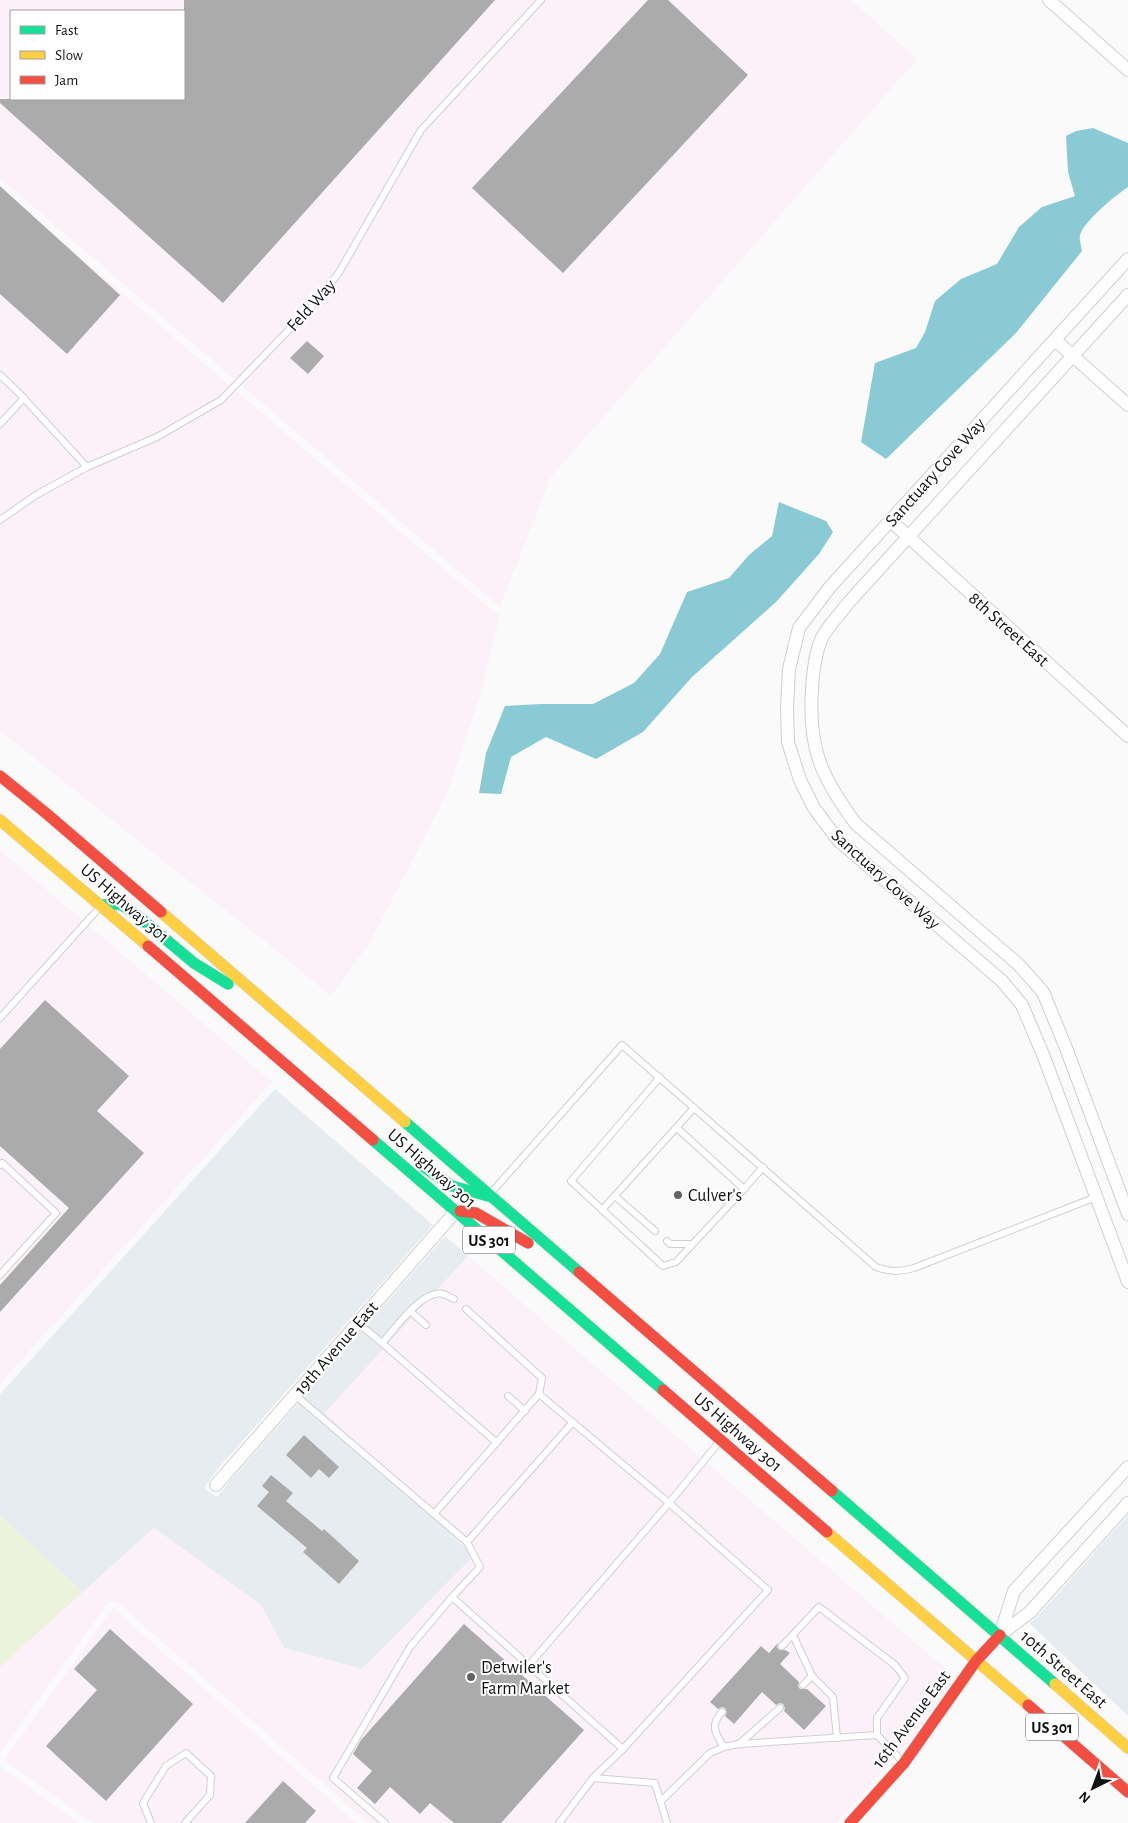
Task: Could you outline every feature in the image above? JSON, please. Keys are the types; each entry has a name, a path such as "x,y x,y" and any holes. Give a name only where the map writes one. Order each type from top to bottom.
{"main road":[{"name":"US 301","path":"0,776 54,820 1000,1636"},
{"name":"US Highway 301","path":"0,820 101,905 976,1661"},
{"path":"101,905 120,904 133,912 194,963 276,1013"},
{"path":"334,1107 358,1112"},
{"path":"416,1160 438,1179 462,1191 488,1196"},
{"path":"456,1212 476,1213 577,1272"},
{"name":"16th Avenue East","path":"850,1823 904,1763 976,1661 1000,1636"},
{"name":"10th Street East","path":"1000,1636 1123,1744"},
{"name":"US 301","path":"976,1661 1128,1792"}],"street":[{"path":"1049,0 1128,70"},
{"name":"Sanctuary Cove Way","path":"1128,259 830,587 799,628 789,669 787,708 788,742 800,780 814,808 838,840 1002,981 1022,1005 1044,1057 1128,1282"},
{"name":"Sanctuary Cove Way","path":"1128,295 849,602 821,639 813,673 810,708 812,738 822,771 835,796 856,824 1019,964 1043,992 1128,1214"},
{"path":"1055,340 1128,406"},
{"name":"8th Street East","path":"890,521 1128,736"},
{"name":"19th Avenue East","path":"216,1486 456,1212"},
{"path":"1000,1636 1014,1592 1128,1466"},
{"path":"1000,1636 1030,1612 1128,1503"},
{"path":"1123,1744 1128,1729"}],"lane":[{"name":"Feld Way","path":"0,520 36,495 87,467 157,437 221,400 307,311 338,274 422,130 541,0"},
{"path":"0,375 24,398 87,467"},
{"path":"0,424 24,398"},
{"path":"0,1018 101,905"},
{"path":"488,1196 622,1045 876,1267 888,1271 899,1272 914,1268 1096,1196"},
{"path":"660,1077 571,1181 663,1266 676,1262 763,1168"},
{"path":"602,1210 694,1108"},
{"path":"677,1128 744,1189"},
{"path":"0,1165 2,1163 56,1213 0,1275"},
{"path":"615,1196 655,1231"},
{"path":"667,1241 670,1244 692,1244"},
{"path":"382,1343 418,1303 430,1296 442,1294 454,1299"},
{"path":"434,1514 539,1394 542,1378 466,1309"},
{"path":"410,1312 426,1325"},
{"path":"358,1322 496,1443"},
{"path":"539,1394 768,1590 623,1749 593,1778 559,1823"},
{"path":"294,1395 467,1542 480,1567 410,1647 333,1778 385,1823"},
{"path":"508,1396 525,1410"},
{"path":"467,1542 573,1422"},
{"path":"529,1665 721,1440"},
{"path":"452,1597 623,1749"},
{"path":"782,1646 819,1607 895,1665 905,1678 877,1718 877,1735 904,1763"},
{"path":"793,1635 812,1676 833,1696 837,1738"},
{"path":"803,1685 812,1676"},
{"path":"739,1744 780,1708"},
{"path":"722,1712 714,1725 716,1734 724,1747"},
{"path":"661,1801 710,1753 724,1747 739,1744 877,1735"},
{"path":"151,1823 143,1803 166,1766 186,1753 211,1776 210,1795 185,1823"},
{"path":"593,1778 655,1783 666,1823"}],"shaded area":[{"path":"0,0 851,0 917,59 551,477 500,607 0,178"},
{"path":"0,188 495,613 500,614 482,690 447,794 370,942 331,996 0,731"},
{"path":"0,850 272,1082 0,1384"},
{"path":"275,1089 433,1225 216,1471 204,1488 217,1497 445,1236 468,1256 325,1413 474,1556 362,1669 284,1648 261,1605 154,1528 83,1592 0,1516 0,1394"},
{"path":"468,1256 955,1677 916,1732 837,1823 368,1823 116,1601 107,1604 0,1753 0,1667 154,1528 261,1605 284,1648 362,1669 474,1556 325,1413"},
{"path":"1128,1515 1128,1716 1029,1623 1037,1617"},
{"path":"113,1608 356,1823 93,1823 4,1760"},
{"path":"0,1767 79,1823 0,1823"}],"green space":[{"path":"0,1516 83,1592 0,1667"}],"water":[{"path":"1093,128 1128,143 1128,187 1101,209 1083,229 1080,235 1082,251 1016,333 886,459 861,442 875,363 916,348 925,332 935,301 961,279 997,264 1019,227 1042,207 1075,196 1068,172 1066,136 1076,131"},
{"path":"779,502 826,521 833,532 819,554 776,602 692,677 643,732 596,759 546,737 511,757 501,794 479,793 486,753 505,706 593,704 634,683 660,654 687,592 729,578 749,555 772,536"}],"building":[{"path":"184,0 495,0 223,303 0,103 0,99 185,100"},
{"path":"648,0 668,0 748,75 563,273 472,188"},
{"path":"0,186 120,295 67,354 0,294"},
{"path":"307,341 324,356 308,374 290,358"},
{"path":"45,1000 129,1076 97,1111 144,1153 0,1312 0,1285 69,1208 0,1146 0,1049"},
{"path":"304,1435 339,1467 329,1478 319,1469 311,1478 286,1455"},
{"path":"271,1475 293,1493 286,1501 322,1531 324,1529 359,1561 339,1584 303,1552 307,1548 257,1506 269,1492 262,1486"},
{"name":"Detwiler's Farm Market","path":"464,1624 584,1730 501,1823 454,1823 430,1803 420,1814 390,1787 375,1804 357,1788 372,1771 353,1754 361,1740"},
{"path":"110,1629 193,1704 106,1801 46,1746 97,1690 74,1669"},
{"path":"778,1643 777,1647 779,1650 785,1650 790,1653 780,1664 799,1682 798,1686 800,1689 807,1689 826,1706 804,1730 784,1711 783,1704 776,1705 762,1692 734,1724 725,1716 727,1712 725,1708 718,1709 710,1702 761,1646 769,1653"},
{"path":"283,1781 316,1811 305,1823 245,1823"}],"traffic: fast":[{"path":"101,905 120,904 133,912 194,963 228,984"},
{"path":"405,1122 579,1272"},
{"path":"373,1140 663,1390"},
{"path":"421,1165 452,1186 488,1196"},
{"path":"832,1491 1055,1684"}],"traffic: slow":[{"path":"0,820 148,946"},
{"path":"161,912 405,1122"},
{"path":"827,1532 1028,1705"},
{"path":"1055,1684 1128,1748"}],"traffic: jam":[{"path":"0,776 161,912"},
{"path":"148,946 373,1140"},
{"path":"460,1211 476,1213 528,1243"},
{"path":"579,1272 832,1491"},
{"path":"663,1390 827,1532"},
{"path":"850,1823 904,1763 976,1661 1000,1635"},
{"path":"1028,1705 1128,1792"}],"place":[{"name":"Culver's","path":"678,1195"},
{"name":"Detwiler's Farm Market","path":"471,1677"}]}
